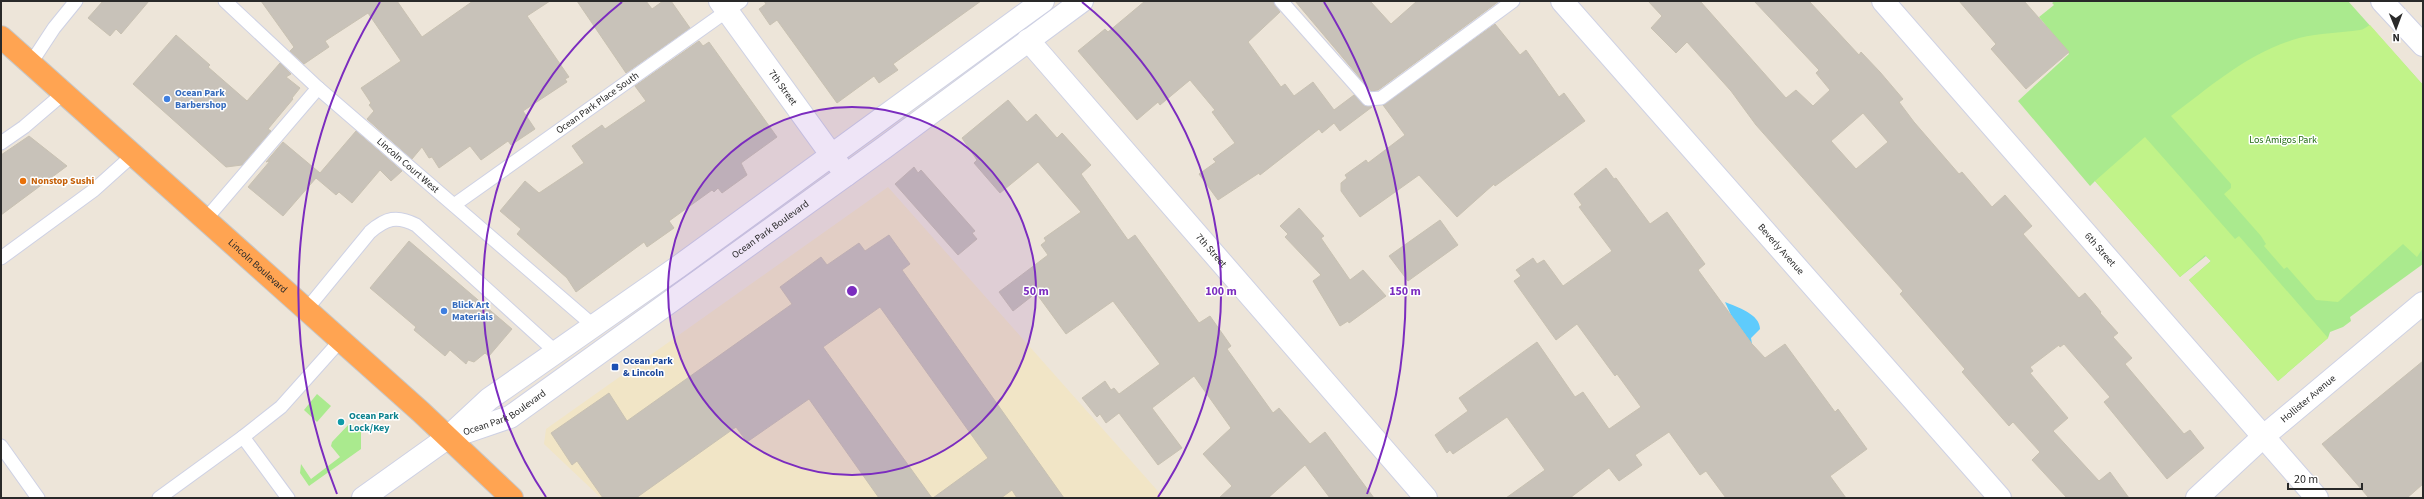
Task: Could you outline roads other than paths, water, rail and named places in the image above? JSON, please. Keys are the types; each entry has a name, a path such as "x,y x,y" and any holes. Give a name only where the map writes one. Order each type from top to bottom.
{"highway":[{"name":"Lincoln Boulevard","path":"1,37 65,92 512,498"}],"street":[{"name":"Ocean Park Boulevard","path":"363,498 447,438 489,399 595,327 832,157 1043,1"},
{"path":"1028,40 1025,32 1030,24 1060,1"},
{"name":"Ocean Park Boulevard","path":"447,438 510,417 846,175 1082,1"},
{"name":"Beverly Avenue","path":"1562,1 2000,498"},
{"name":"6th Street","path":"1883,1 2317,498"},
{"path":"2382,1 2423,45"},
{"name":"7th Street","path":"730,4 832,157 846,175"},
{"name":"7th Street","path":"1028,40 1426,498"},
{"name":"Hollister Avenue","path":"2197,498 2264,436 2423,303"}],"lane":[{"path":"31,63 54,28 76,1"},
{"name":"Lincoln Court West","path":"225,1 318,88 595,327"},
{"path":"1281,1 1368,99 1381,98 1512,1"},
{"name":"Ocean Park Place South","path":"454,205 730,4"},
{"path":"205,220 318,88"},
{"path":"1,143 24,127 65,92"},
{"path":"1,258 94,190 133,155"},
{"path":"306,310 370,232 381,223 404,218 416,225 556,353"},
{"path":"159,498 243,437 281,407 340,341"},
{"path":"243,437 288,498"},
{"path":"1,446 38,498"}],"water":[{"path":"1725,302 1747,312 1756,319 1760,329 1751,338 1752,344 1731,315"}],"place":[{"name":"Ocean Park Barbershop","path":"167,99"},
{"name":"Nonstop Sushi","path":"23,181"},
{"name":"Blick Art Materials","path":"444,311"},
{"name":"Ocean Park & Lincoln","path":"615,367"},
{"name":"Ocean Park Lock/Key","path":"341,422"}],"park label":[{"name":"Los Amigos Park","path":"2283,140"}]}
